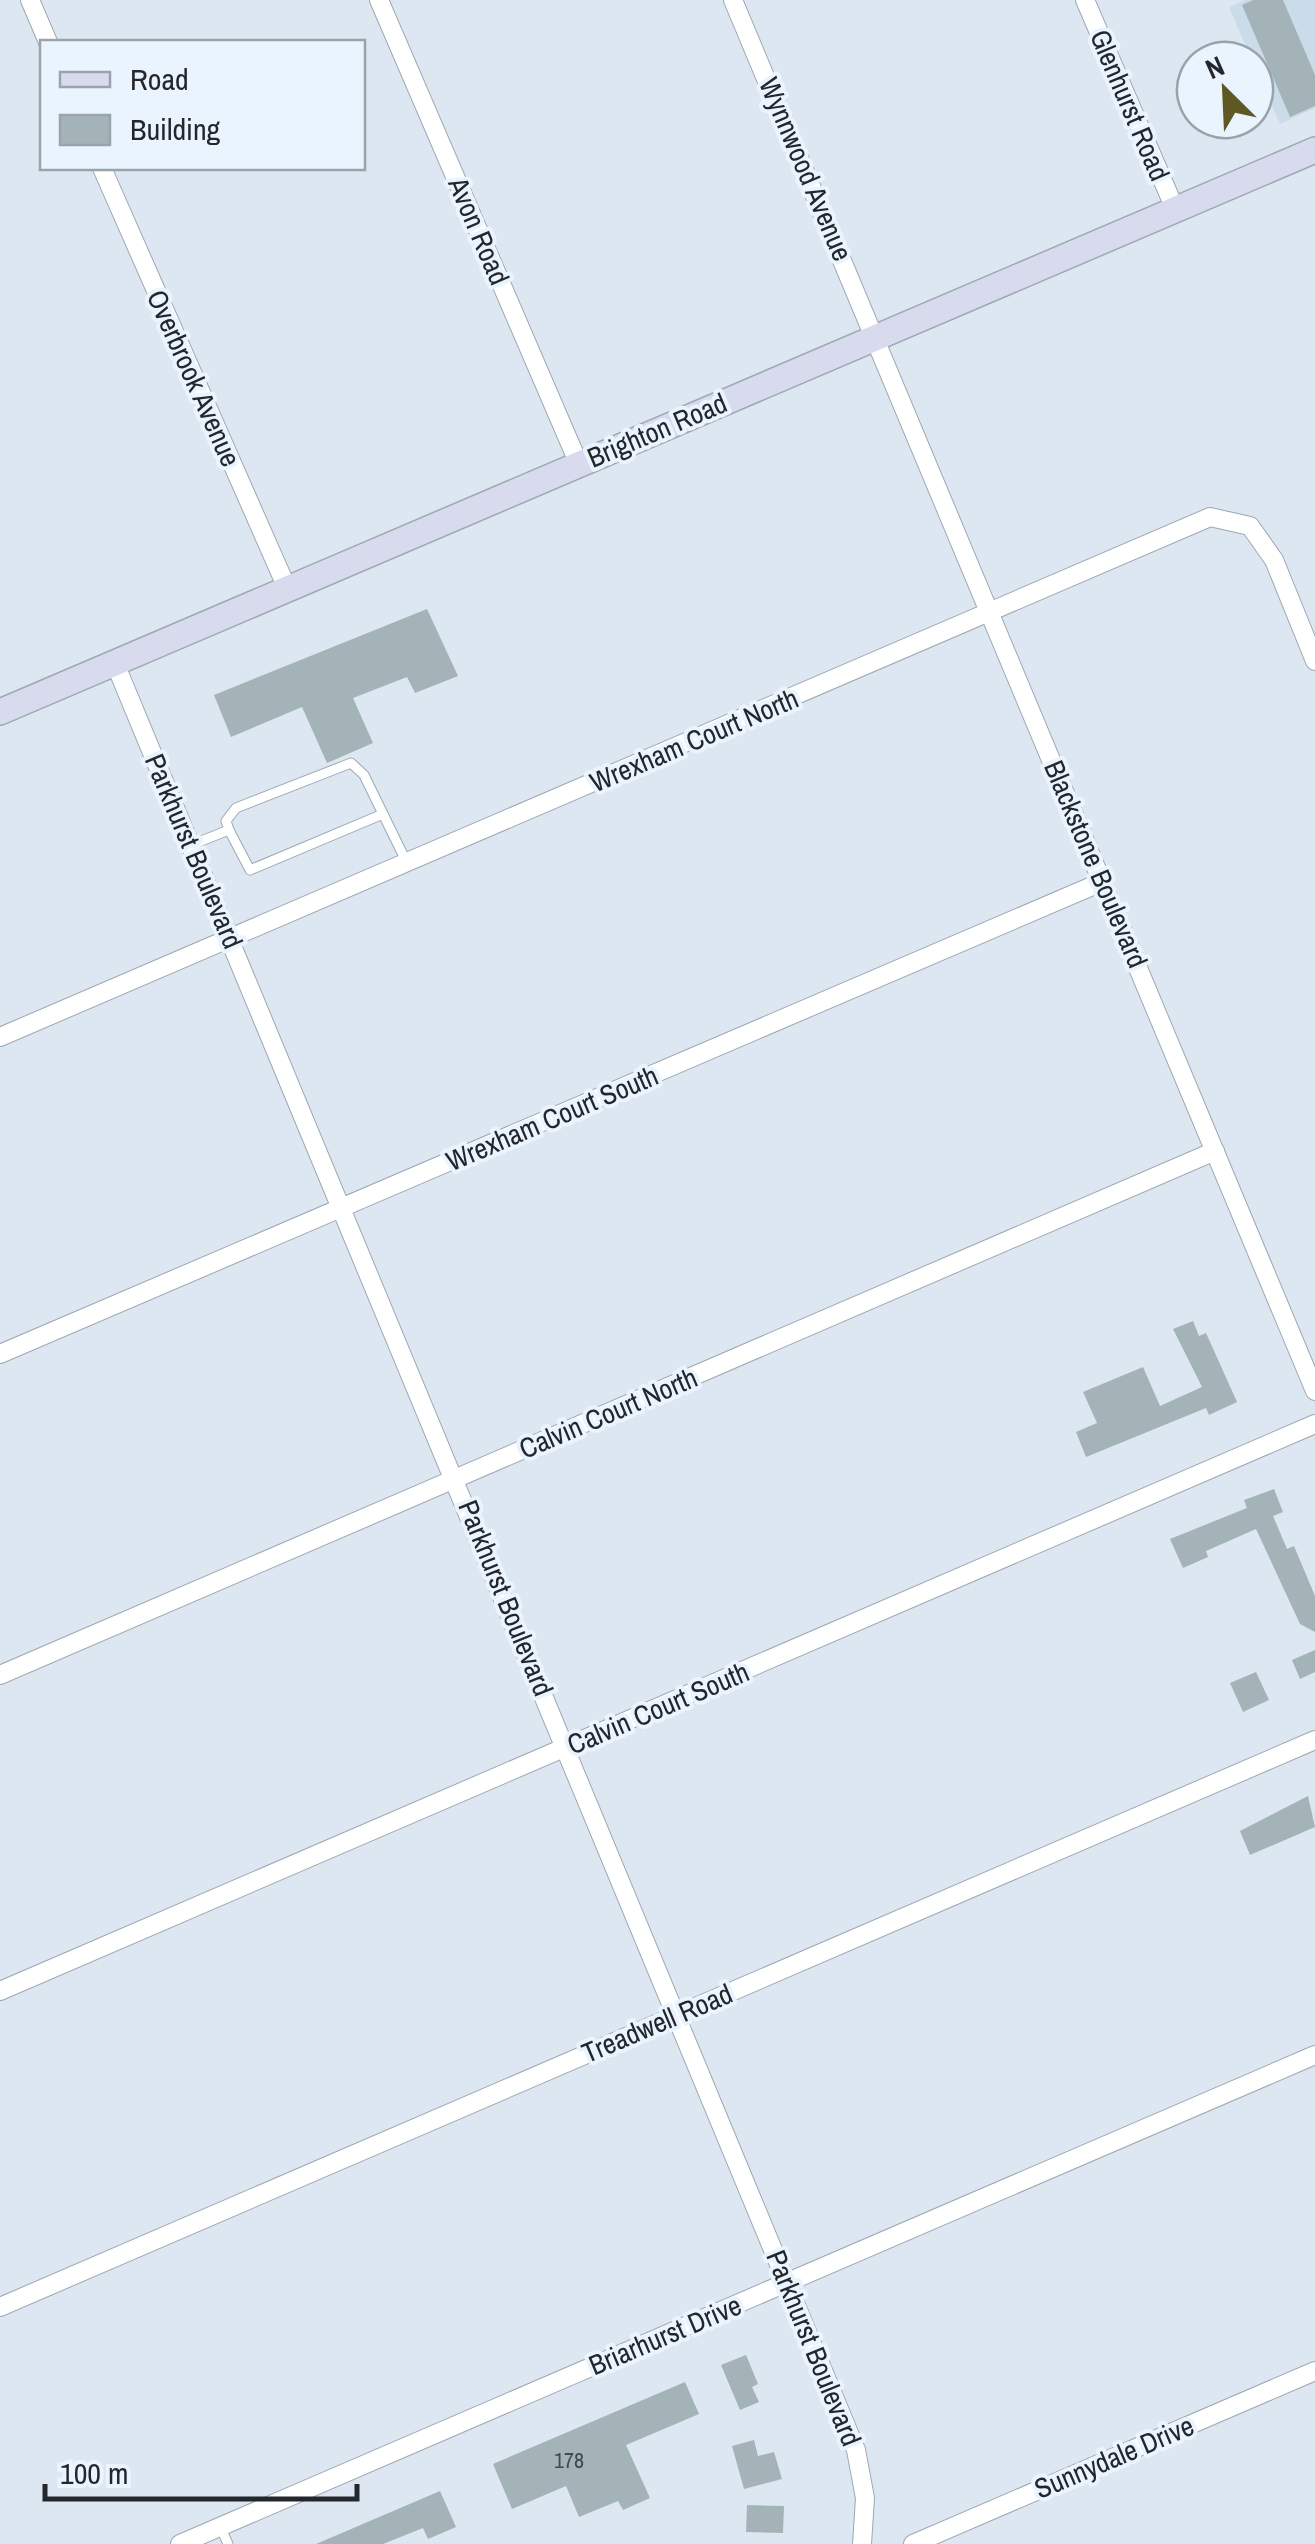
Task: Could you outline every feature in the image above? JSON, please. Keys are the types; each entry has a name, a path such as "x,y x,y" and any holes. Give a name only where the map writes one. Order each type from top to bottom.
{"street":[{"path":"30,0 47,40"},
{"name":"Avon Road","path":"379,0 578,462"},
{"name":"Wynnwood Avenue","path":"733,0 878,338"},
{"name":"Glenhurst Road","path":"1086,0 1175,209"},
{"name":"Brighton Road","path":"0,712 1315,150"},
{"name":"Overbrook Avenue","path":"103,170 287,588"},
{"name":"Blackstone Boulevard","path":"878,338 1315,1391"},
{"name":"Wrexham Court North","path":"0,1038 1210,517 1250,526 1274,560 1315,661"},
{"name":"Parkhurst Boulevard","path":"114,661 788,2282 862,2471 862,2544"},
{"name":"Wrexham Court South","path":"0,1354 1104,881"},
{"name":"Calvin Court North","path":"0,1674 1215,1151"},
{"name":"Calvin Court South","path":"0,1991 1315,1424"},
{"name":"Treadwell Road","path":"0,2307 1315,1740"},
{"name":"Briarhurst Drive","path":"180,2544 224,2535 788,2282 1315,2055"},
{"name":"Sunnydale Drive","path":"912,2544 1315,2370"}],"lane":[{"path":"383,814 250,870 226,822 236,808 351,763 364,775 407,863"},
{"path":"192,845 229,830"}],"shaded area":[{"path":"1245,0 1315,0 1315,108 1280,124 1275,113 1275,40 1243,40 1229,7"}],"building":[{"path":"1253,0 1283,0 1315,75 1315,106 1290,117 1275,82 1275,40 1257,40 1242,5"},
{"path":"427,609 458,676 415,693 407,677 353,698 373,743 327,763 302,707 231,737 214,695"},
{"path":"1193,1321 1199,1336 1206,1333 1237,1402 1209,1415 1206,1408 1086,1457 1076,1432 1097,1423 1083,1392 1143,1367 1160,1406 1202,1387 1173,1329"},
{"path":"1274,1489 1283,1512 1273,1516 1287,1549 1294,1546 1315,1596 1315,1632 1300,1624 1256,1529 1206,1551 1208,1557 1183,1568 1170,1539 1247,1508 1244,1500"},
{"path":"1315,1650 1315,1672 1300,1679 1292,1660"},
{"path":"1256,1672 1269,1700 1243,1712 1230,1683"},
{"path":"1308,1796 1315,1827 1250,1855 1240,1831"},
{"path":"746,2355 758,2384 752,2387 759,2402 740,2410 721,2365"},
{"path":"685,2382 699,2414 626,2445 650,2498 623,2510 618,2501 579,2517 566,2486 512,2509 493,2464"},
{"path":"754,2440 758,2456 774,2452 782,2479 744,2489 732,2446"},
{"path":"440,2491 456,2527 428,2539 423,2528 383,2544 316,2544"},
{"path":"747,2505 784,2506 783,2533 746,2532"}]}
